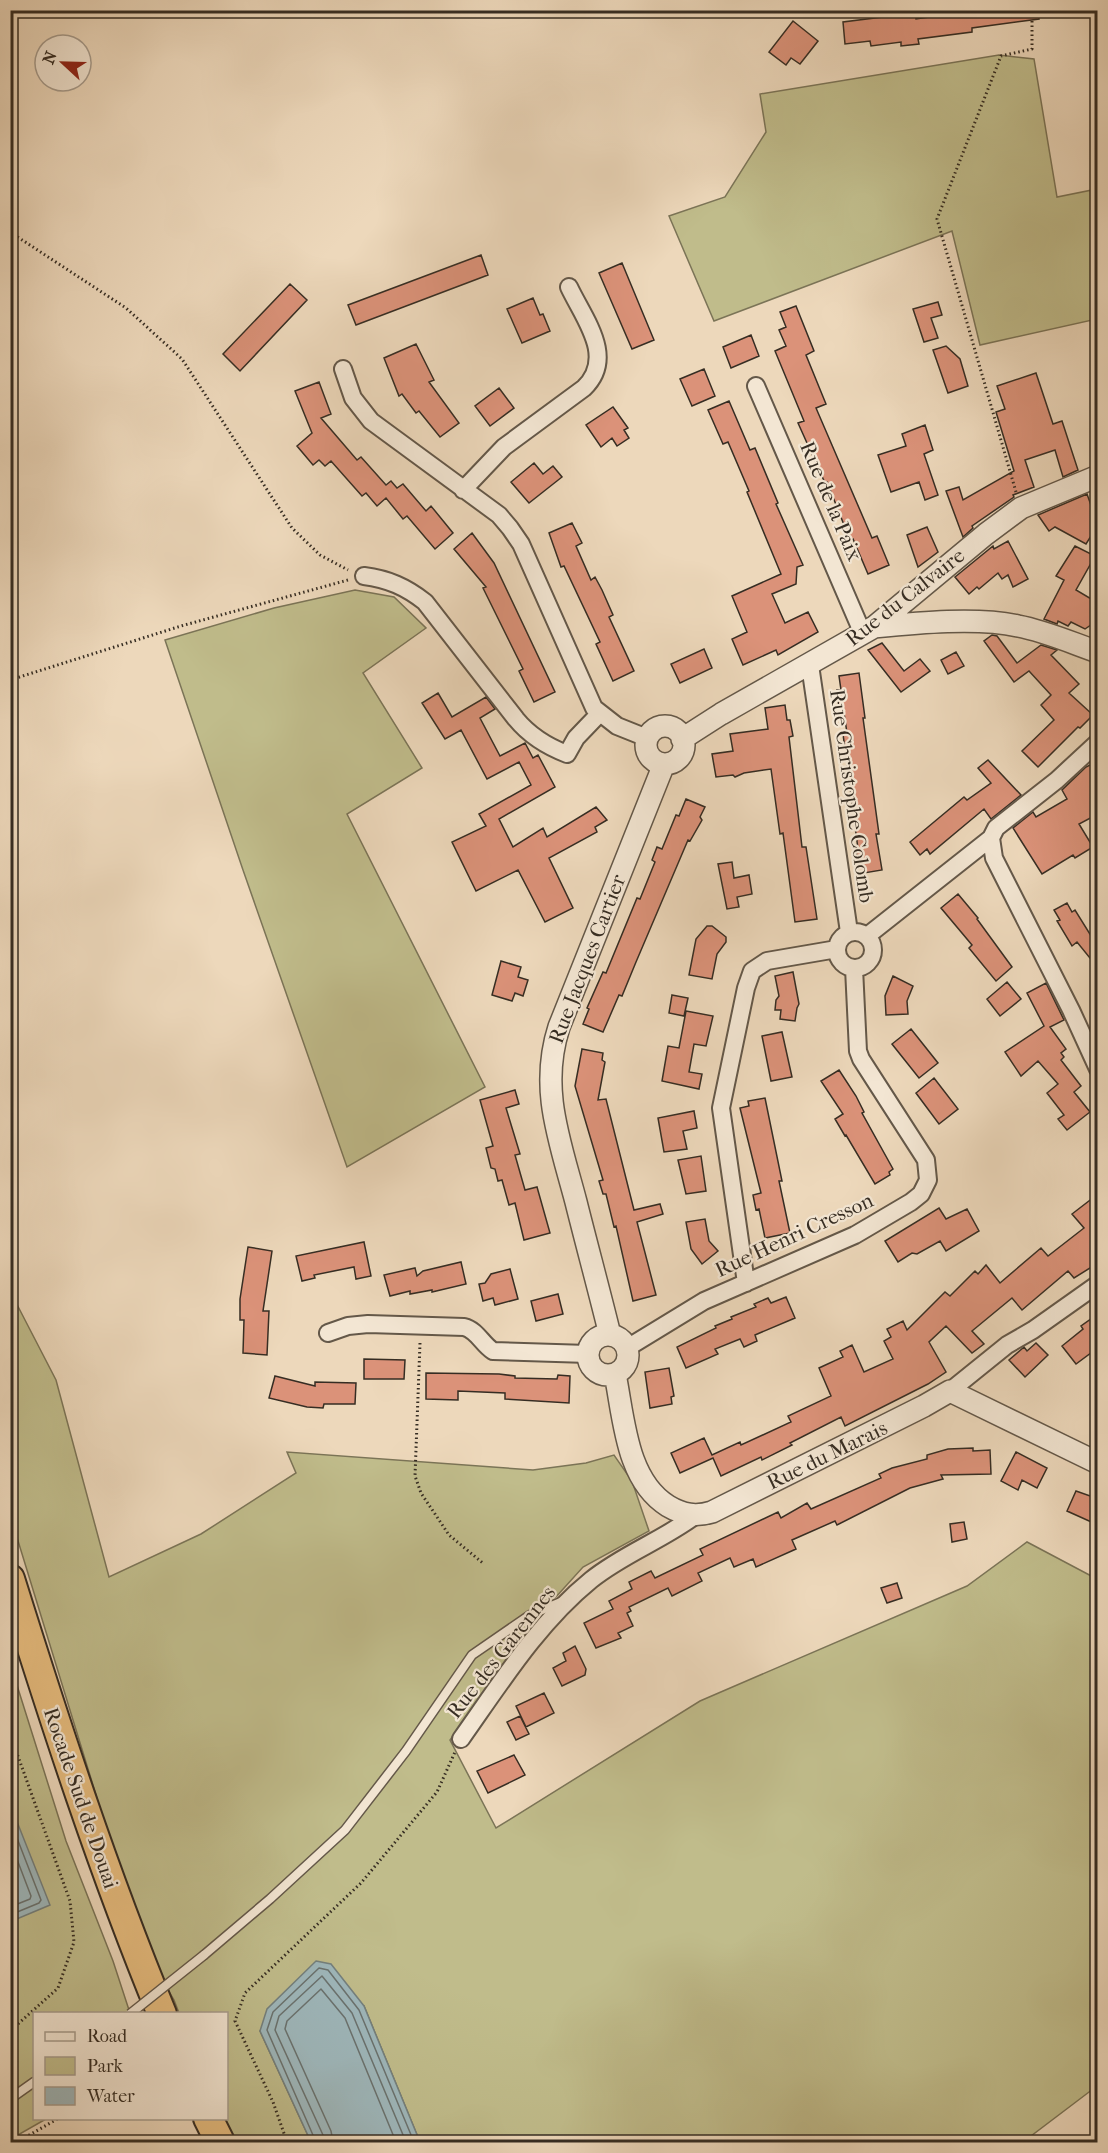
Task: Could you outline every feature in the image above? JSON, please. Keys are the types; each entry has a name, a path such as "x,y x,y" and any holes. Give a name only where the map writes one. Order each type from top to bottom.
{"highway":[{"name":"Rocade Sud de Douai","path":"10,1579 99,1853 162,2012"},
{"name":"Rocade Sud de Douai","path":"10,1630 76,1831 147,2012"},
{"path":"194,2120 204,2142"},
{"path":"209,2120 220,2142"}],"street":[{"path":"463,489 496,454 584,388 594,376 599,360 597,344 569,287"},
{"path":"344,369 353,398 370,421 499,515 517,536 590,701 599,714 617,726 647,738"},
{"name":"Rue de la Paix","path":"756,386 868,631"},
{"name":"Rue du Calvaire","path":"682,739 868,631 992,529 1022,508 1098,476"},
{"path":"364,576 379,577 395,583 425,602 516,719 529,733 547,745 567,754 576,738 599,714"},
{"path":"868,631 924,623 1004,623 1032,629 1098,652"},
{"name":"Rue Christophe Colomb","path":"810,665 849,932"},
{"path":"665,727 676,730 682,739 684,745 680,757 670,764 658,763 649,756 646,750 647,738 654,730 665,727"},
{"path":"867,936 991,838 996,828 1057,780 1098,742"},
{"name":"Rue Jacques Cartier","path":"610,1335 553,1112 550,1072 552,1050 559,1027 664,764"},
{"path":"991,838 994,858 1071,1010 1098,1069"},
{"path":"849,932 859,932 867,936 873,946 872,958 865,965 854,968 842,962 837,949 840,939 849,932"},
{"path":"746,1283 721,1108 746,988 752,971 767,961 837,949"},
{"name":"Rue Henri Cresson","path":"627,1348 698,1305 867,1229 916,1198 928,1180 926,1160 858,1052 854,968"},
{"name":"Rue du Marais","path":"696,1515 712,1512 924,1406 950,1391 1007,1345 1033,1330 1098,1284"},
{"path":"328,1333 359,1324 469,1328 487,1347 497,1351 588,1354"},
{"path":"604,1335 622,1340 627,1348 628,1357 625,1366 615,1374 605,1375 596,1371 590,1364 588,1354 594,1340 604,1335"},
{"path":"615,1374 626,1432 640,1478 661,1501 678,1511 696,1515"},
{"path":"950,1391 1098,1463"},
{"name":"Rue des Garennes","path":"461,1739 530,1645 571,1598 606,1570 670,1534 696,1515"}],"lane":[{"path":"131,2012 270,1899 345,1830 406,1751 472,1655 530,1615 571,1598"},
{"path":"10,2098 33,2083"}],"path":[{"path":"1022,508 937,219 1002,56 1032,49 1032,10"},
{"path":"10,232 126,308 182,358 292,528 320,555 332,563 364,576"},
{"path":"10,680 181,626 364,576"},
{"path":"421,1325 415,1476 421,1492 449,1535 484,1564"},
{"path":"10,1734 70,1901 74,1942 58,1988 10,2031"},
{"path":"287,2142 273,2102 235,2021 245,1993 361,1883 437,1792 461,1739"},
{"path":"17,2142 56,2120"}],"green space":[{"path":"999,55 1034,59 1057,197 1097,189 1097,319 980,345 952,231 714,321 669,216 725,197 766,132 760,94"},
{"path":"355,590 394,597 426,628 363,673 422,768 347,814 485,1087 347,1167 165,640 274,608"},
{"path":"10,1291 56,1380 109,1577 201,1534 296,1473 287,1452 533,1470 586,1463 614,1455 632,1481 649,1531 583,1567 536,1619 450,1740 496,1828 700,1701 967,1586 1027,1542 1097,1579 1097,2086 1023,2142 420,2142 364,2006 260,2031 311,2142 234,2142 223,2120 228,2120 228,2012 179,2012 174,2000 143,1948 11,1518"},
{"path":"10,1663 66,1841 113,1961 130,2012 33,2012 33,2120 44,2120 11,2139"}],"water":[{"path":"10,1804 50,1905 12,1921 10,1915"},
{"path":"316,1961 331,1964 364,2006 420,2142 311,2142 260,2031 267,2009"}],"building":[{"path":"979,10 1038,10 1039,19 972,28 972,32 918,39 919,44 901,46 901,42 871,46 870,41 845,44 843,22 915,13 916,19"},
{"path":"793,21 818,41 800,64 791,58 786,65 769,52"},
{"path":"481,255 488,275 356,325 348,305"},
{"path":"622,263 654,340 632,349 599,273"},
{"path":"290,284 307,300 240,371 223,354"},
{"path":"533,298 550,331 522,343 507,309"},
{"path":"938,302 942,315 931,318 938,338 924,342 913,309"},
{"path":"796,306 814,351 806,355 826,404 816,408 872,538 877,536 889,565 868,574 853,539 850,540 827,482 825,483 798,423 804,421 775,351 786,346 779,330 786,327 780,312"},
{"path":"751,335 759,356 731,368 723,347"},
{"path":"416,344 434,380 429,382 459,423 440,437 419,411 416,413 402,394 399,396 384,358"},
{"path":"946,346 960,359 968,386 948,393 933,350"},
{"path":"704,369 715,396 692,406 680,379"},
{"path":"1036,373 1053,424 1062,421 1078,470 1063,477 1055,450 1025,460 1034,487 1013,495 1014,497 972,526 973,528 963,537 946,491 959,487 963,500 1014,471 996,412 1005,409 997,386"},
{"path":"319,382 331,414 321,418 357,460 361,457 386,485 391,481 397,488 403,484 426,511 431,506 453,533 435,549 407,516 403,519 386,498 377,506 366,493 362,496 331,461 325,466 319,460 313,465 297,446 312,433 295,391"},
{"path":"499,388 514,408 490,426 475,406"},
{"path":"729,401 750,450 755,448 778,503 776,504 803,565 797,567 796,584 772,594 785,623 808,612 818,632 778,655 776,650 743,665 732,639 747,632 732,596 781,574 728,442 723,444 708,410"},
{"path":"613,407 628,428 624,430 629,438 617,446 612,438 601,447 586,425"},
{"path":"925,425 933,450 924,454 938,495 925,500 919,482 891,492 878,455 906,446 902,434"},
{"path":"534,463 543,474 553,466 562,477 529,503 511,482"},
{"path":"1087,494 1098,525 1086,544 1055,527 1049,531 1038,515"},
{"path":"572,523 582,543 576,546 591,580 595,577 602,590 613,615 609,617 634,671 613,681 596,644 600,642 564,566 561,567 549,533"},
{"path":"927,527 938,552 918,567 907,535"},
{"path":"472,533 494,563 555,692 534,702 519,671 523,669 483,588 486,587 454,549"},
{"path":"1008,541 1028,579 1013,587 1008,575 1002,579 998,573 979,589 977,587 969,594 955,577 993,546 994,549"},
{"path":"1075,546 1095,556 1076,590 1098,603 1098,620 1085,629 1071,622 1068,626 1058,621 1057,624 1044,619 1064,580 1056,576"},
{"path":"992,635 997,636 1017,663 1041,645 1057,650 1051,655 1079,684 1069,693 1093,715 1038,767 1022,751 1054,720 1041,705 1051,695 1029,671 1014,682 984,641"},
{"path":"882,643 904,671 920,659 930,671 901,692 868,650"},
{"path":"704,649 712,668 680,683 671,664"},
{"path":"956,652 964,666 948,674 941,660"},
{"path":"859,673 882,870 864,873 863,865 858,866 856,849 858,849 843,734 847,733 843,707 839,708 837,690 841,690 839,676"},
{"path":"438,693 452,717 486,697 495,709 480,718 500,756 525,743 533,758 538,755 555,787 499,819 513,847 543,828 547,837 596,807 607,820 595,827 597,832 549,858 573,908 545,922 518,870 476,891 452,842 486,826 479,814 531,785 519,762 487,779 461,730 445,739 422,703"},
{"path":"785,705 787,720 790,720 793,736 789,737 802,847 806,847 817,919 795,922 783,833 780,834 771,769 744,773 735,777 733,775 716,777 712,754 733,751 730,734 768,729 765,708"},
{"path":"988,760 1021,795 991,819 984,809 930,854 927,849 920,855 910,842 964,797 967,800 991,783 978,768"},
{"path":"1098,761 1098,814 1079,824 1093,847 1075,858 1073,855 1042,874 1013,828 1033,812 1036,817 1067,799 1062,790 1086,767"},
{"path":"686,799 705,807 700,817 702,820 690,841 688,840 622,996 619,995 603,1032 583,1024 589,1009 587,1008 603,972 606,973 637,898 640,899 655,862 652,860 657,847 662,849 676,815 679,816"},
{"path":"732,862 734,878 749,875 752,894 737,897 739,907 727,909 718,864"},
{"path":"958,894 978,918 1012,967 996,981 969,948 972,945 941,908"},
{"path":"1067,903 1072,912 1075,910 1098,947 1098,968 1077,942 1072,946 1057,921 1060,920 1054,910"},
{"path":"707,926 712,926 726,937 726,942 717,954 712,979 689,975 696,939"},
{"path":"501,961 521,967 518,977 528,980 523,996 515,993 512,1001 492,995"},
{"path":"793,972 799,1004 795,1021 780,1019 781,1010 775,1010 779,996 775,976"},
{"path":"893,976 913,986 907,1001 908,1014 886,1015 885,996"},
{"path":"1007,982 1021,999 1000,1016 987,999"},
{"path":"1046,983 1064,1020 1050,1027 1066,1049 1061,1053 1064,1057 1061,1060 1081,1086 1074,1092 1090,1112 1067,1130 1058,1119 1064,1115 1047,1093 1058,1084 1038,1061 1021,1076 1005,1052 1044,1026 1027,993"},
{"path":"672,995 688,998 684,1016 669,1013"},
{"path":"686,1011 713,1016 706,1046 694,1044 689,1072 702,1074 699,1089 662,1081 668,1046 679,1048"},
{"path":"911,1029 938,1063 919,1078 892,1044"},
{"path":"782,1032 792,1077 771,1081 762,1036"},
{"path":"582,1049 603,1053 602,1060 605,1062 598,1100 606,1099 634,1210 660,1204 663,1214 637,1222 656,1295 633,1301 616,1226 614,1227 606,1194 603,1194 599,1181 603,1180 575,1086"},
{"path":"839,1070 856,1096 864,1112 862,1113 893,1169 889,1172 890,1175 875,1184 835,1119 843,1114 821,1081"},
{"path":"934,1078 958,1109 939,1124 916,1093"},
{"path":"515,1090 519,1104 506,1108 520,1154 515,1155 525,1190 537,1187 550,1233 524,1240 515,1203 509,1205 502,1180 498,1181 495,1169 491,1168 486,1148 493,1146 480,1100"},
{"path":"765,1098 790,1233 765,1238 759,1209 756,1210 753,1195 761,1193 740,1108 749,1106 748,1101"},
{"path":"694,1111 697,1128 683,1131 687,1149 664,1152 658,1118"},
{"path":"701,1156 706,1191 686,1194 678,1160"},
{"path":"1098,1194 1098,1263 1074,1278 1068,1271 1022,1310 1012,1298 972,1331 984,1344 972,1353 946,1326 929,1342 946,1372 928,1384 845,1426 841,1417 762,1460 761,1457 721,1476 713,1458 680,1473 671,1453 704,1438 712,1455 740,1442 741,1445 791,1422 788,1416 831,1396 819,1368 843,1357 840,1351 852,1345 864,1372 893,1359 884,1341 891,1337 887,1329 903,1321 907,1330 945,1292 950,1296 975,1271 978,1274 986,1265 1000,1283 1041,1248 1048,1256 1084,1228 1072,1214"},
{"path":"939,1208 946,1219 967,1209 979,1231 946,1251 940,1241 898,1262 885,1241"},
{"path":"705,1219 709,1241 718,1251 702,1264 691,1249 686,1222"},
{"path":"364,1242 371,1276 356,1279 354,1267 314,1275 315,1278 302,1281 296,1256"},
{"path":"248,1247 272,1251 263,1311 269,1311 267,1355 243,1353 244,1320 240,1320 240,1299"},
{"path":"461,1262 466,1284 432,1292 432,1290 410,1294 410,1291 390,1296 384,1275 415,1268 417,1276 423,1271"},
{"path":"510,1269 518,1299 495,1305 493,1298 483,1301 479,1284 485,1283 491,1274"},
{"path":"558,1294 563,1314 536,1321 531,1301"},
{"path":"786,1297 795,1318 755,1335 757,1341 744,1347 740,1339 715,1349 718,1354 686,1368 677,1347 716,1328 715,1326 732,1319 731,1317 756,1307 754,1304 768,1298 771,1303"},
{"path":"1098,1314 1098,1353 1095,1350 1076,1364 1062,1346 1083,1329 1081,1326"},
{"path":"1036,1343 1048,1355 1025,1377 1009,1360 1024,1347 1027,1351"},
{"path":"364,1359 405,1360 404,1379 364,1379"},
{"path":"669,1368 674,1396 671,1397 672,1404 650,1408 645,1372"},
{"path":"426,1373 499,1374 515,1376 515,1378 557,1379 558,1375 570,1376 569,1403 505,1399 505,1393 458,1391 458,1400 426,1399"},
{"path":"275,1376 315,1386 315,1382 356,1383 355,1404 324,1404 323,1408 307,1407 269,1398"},
{"path":"973,1448 973,1451 990,1450 991,1474 941,1475 943,1479 910,1488 837,1525 835,1521 792,1540 796,1549 756,1567 753,1559 734,1567 730,1558 698,1573 702,1581 672,1596 668,1588 629,1607 631,1611 627,1613 633,1626 618,1633 621,1638 596,1648 584,1623 613,1609 609,1601 632,1589 629,1582 651,1571 655,1578 703,1555 700,1549 778,1512 781,1518 807,1503 811,1509 881,1478 879,1474 892,1468 927,1459 927,1455 948,1449"},
{"path":"1016,1452 1047,1468 1037,1488 1022,1480 1018,1490 1001,1481"},
{"path":"1076,1491 1096,1498 1098,1525 1067,1511"},
{"path":"964,1522 967,1539 952,1542 950,1524"},
{"path":"897,1583 902,1598 887,1603 881,1588"},
{"path":"575,1646 586,1669 585,1675 562,1686 553,1668 566,1661 563,1653"},
{"path":"544,1693 554,1713 526,1727 516,1706"},
{"path":"520,1716 529,1734 516,1740 507,1722"},
{"path":"514,1755 525,1775 488,1793 477,1771"}]}
